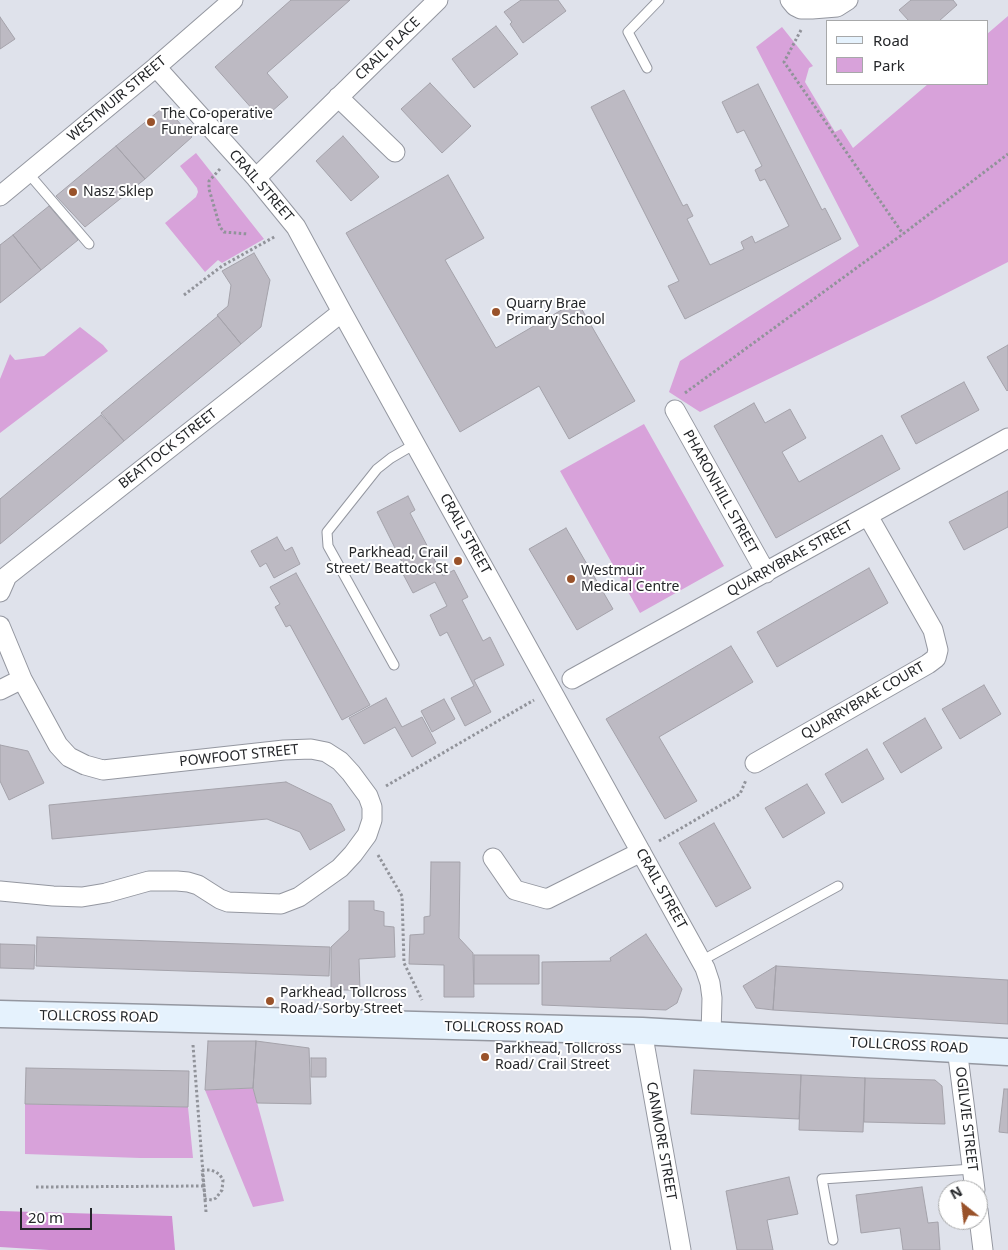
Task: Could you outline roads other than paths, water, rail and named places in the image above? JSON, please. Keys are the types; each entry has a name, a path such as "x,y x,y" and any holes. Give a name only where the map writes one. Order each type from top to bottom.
{"street":[{"name":"WESTMUIR STREET","path":"0,196 156,67 233,0"},
{"name":"CRAIL PLACE","path":"256,178 438,0"},
{"path":"790,0 801,9 837,7 848,0"},
{"name":"CRAIL STREET","path":"156,67 256,178 295,226 701,961 710,983 712,1035"},
{"path":"338,97 395,152"},
{"name":"BEATTOCK STREET","path":"0,592 7,576 342,312"},
{"name":"PHARONHILL STREET","path":"675,410 766,573"},
{"name":"QUARRYBRAE STREET","path":"572,679 1008,438"},
{"name":"QUARRYBRAE COURT","path":"755,763 936,658 938,650 933,630 868,516"},
{"path":"0,626 22,679 0,690"},
{"name":"POWFOOT STREET","path":"0,891 82,897 106,893 137,883 176,880 198,885 228,902 281,904 299,897 340,868 367,835 372,820 372,807 368,796 340,761 326,752 310,749 284,750 102,770 85,765 69,757 58,745 22,679"},
{"path":"493,858 515,890 547,899 641,852"},
{"name":"TOLLCROSS ROAD","path":"0,1014 642,1031 1008,1052"},
{"name":"CANMORE STREET","path":"642,1031 681,1250"},
{"name":"OGILVIE STREET","path":"957,1048 974,1180"},
{"path":"980,1230 983,1250"}],"lane":[{"path":"647,68 628,32 659,0"},
{"path":"28,173 89,244"},
{"path":"394,665 328,546 328,532 377,470 391,458 415,444"},
{"path":"701,961 838,886"},
{"path":"833,1240 822,1179 973,1169"}],"place":[{"name":"The Co-operative Funeralcare","path":"151,122"},
{"name":"Nasz Sklep","path":"73,192"},
{"name":"Quarry Brae Primary School","path":"496,312"},
{"name":"Parkhead, Crail Street/ Beattock St","path":"458,561"},
{"name":"Westmuir Medical Centre","path":"571,579"},
{"name":"Parkhead, Tollcross Road/ Sorby Street","path":"270,1001"},
{"name":"Parkhead, Tollcross Road/ Crail Street","path":"485,1057"}]}
